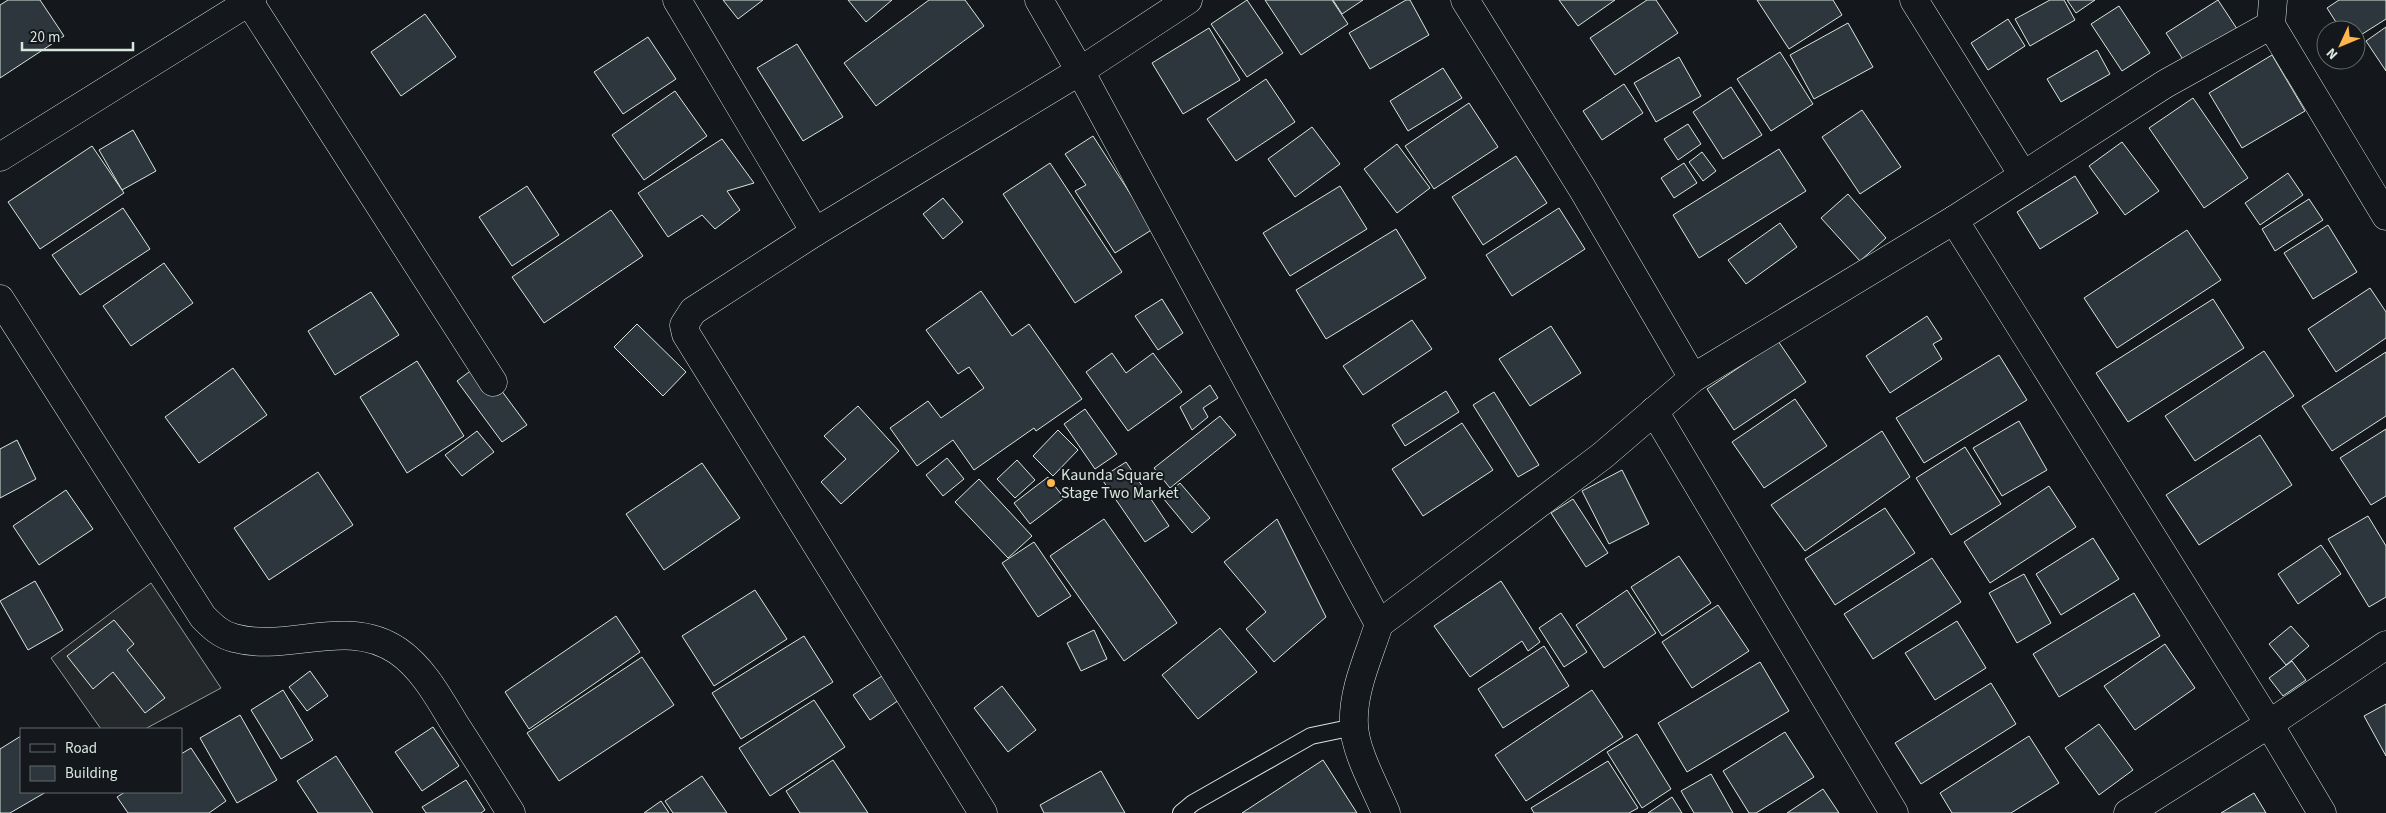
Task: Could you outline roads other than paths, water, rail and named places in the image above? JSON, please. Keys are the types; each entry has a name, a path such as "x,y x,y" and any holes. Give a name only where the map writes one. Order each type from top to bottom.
{"street":[{"path":"677,0 815,232"},
{"path":"1039,0 1080,71 1379,624"},
{"path":"983,813 686,334 684,326 693,311 815,232 1080,71 1188,0"},
{"path":"1465,0 1582,188 1692,378"},
{"path":"1914,0 2023,175"},
{"path":"0,157 250,1 493,382"},
{"path":"1386,813 1362,756 1354,727 1355,701 1379,624 1602,456 1692,378 1954,220 2165,84 2272,12 2386,216"},
{"path":"1954,220 2269,724 2322,813"},
{"path":"0,299 203,617 217,630 233,638 254,641 342,634 380,641 399,652 432,687 512,813"},
{"path":"1654,411 1894,813"},
{"path":"2128,813 2269,724 2386,645"}],"lane":[{"path":"1181,813 1193,803 1310,736 1354,727"}],"place":[{"name":"Kaunda Square Stage Two Market","path":"1051,483"}]}
